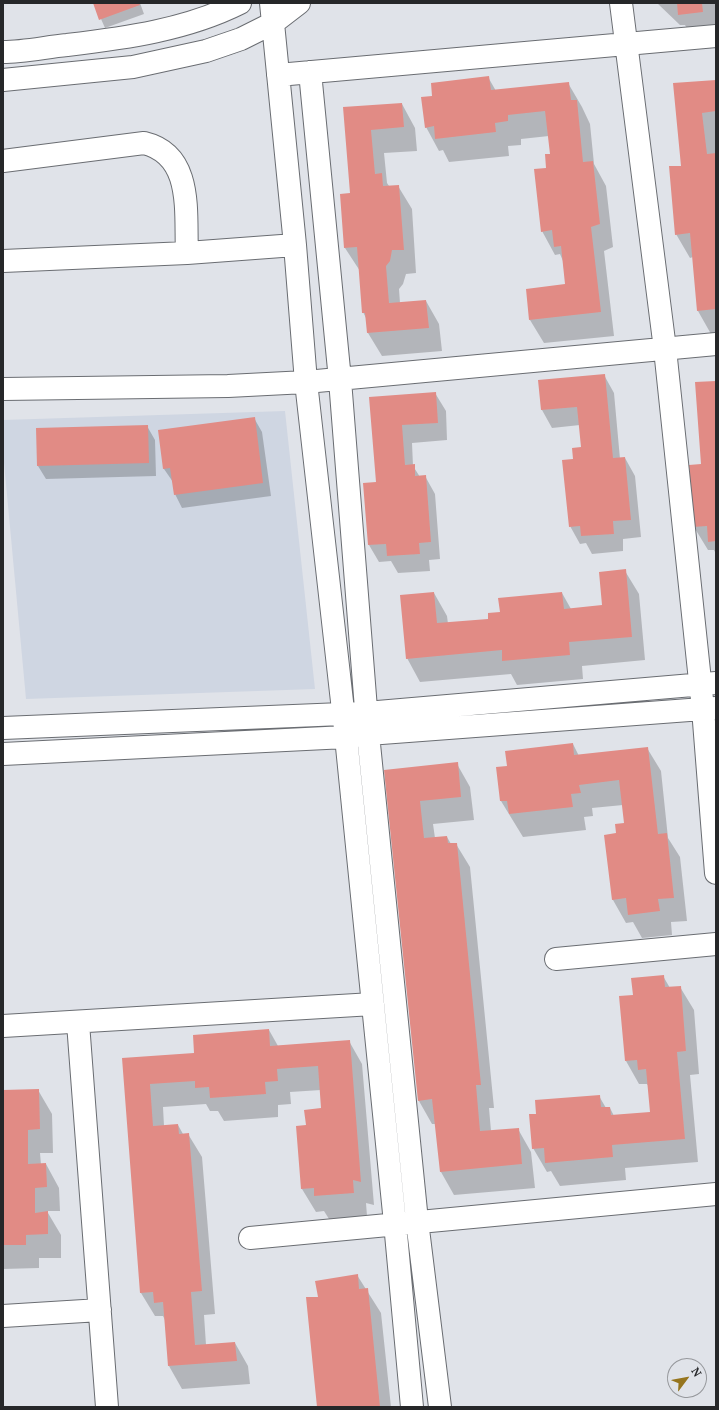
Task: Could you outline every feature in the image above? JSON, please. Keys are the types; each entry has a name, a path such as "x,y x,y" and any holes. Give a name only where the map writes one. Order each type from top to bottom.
{"street":[{"path":"3,52 130,37 175,27 226,10 240,3"},
{"path":"3,80 133,67 206,51 241,39 272,13 299,3"},
{"path":"621,3 628,44 708,684 716,873"},
{"path":"272,13 295,245 306,382 346,737 412,1407"},
{"path":"278,75 716,36"},
{"path":"310,72 340,380 367,723 417,1221 440,1407"},
{"path":"3,161 144,143 157,146 168,155 177,167 182,179 186,253"},
{"path":"3,261 186,253 295,245"},
{"path":"3,389 228,386 340,380 716,344"},
{"path":"3,754 346,737 367,723 708,684"},
{"path":"3,728 343,714 367,723 709,708"},
{"path":"556,959 716,944"},
{"path":"3,1026 78,1023 373,1004"},
{"path":"78,1023 107,1407"},
{"path":"250,1238 395,1223 716,1194"},
{"path":"3,1316 100,1310"}],"shaded area":[{"path":"285,411 315,689 26,699 3,452 3,420"}],"building":[{"path":"93,3 139,3 140,5 99,20"},
{"path":"677,3 702,3 703,12 678,15"},
{"path":"489,76 491,90 569,82 571,100 577,100 583,162 593,161 600,224 591,227 601,312 529,320 526,289 565,284 561,246 554,247 552,230 541,232 534,169 546,168 545,154 550,154 545,111 508,115 508,121 495,123 496,132 435,139 434,126 425,128 421,97 432,96 431,83"},
{"path":"716,80 716,111 702,113 707,154 716,153 716,309 697,311 690,233 675,235 669,166 681,166 673,83"},
{"path":"402,103 404,127 371,130 375,174 382,173 383,186 399,185 404,250 392,250 390,261 386,266 389,303 426,300 429,328 367,333 365,313 362,313 357,247 344,248 340,194 350,193 343,107"},
{"path":"605,374 613,458 625,457 631,520 613,521 614,534 581,536 580,526 569,527 562,460 573,459 572,448 581,447 577,407 541,410 538,380"},
{"path":"716,381 716,541 708,542 707,526 693,527 689,465 701,464 695,382"},
{"path":"436,392 438,423 402,425 405,465 415,464 415,476 426,475 431,542 419,543 420,554 387,556 386,544 368,545 363,483 376,482 369,397"},
{"path":"255,417 263,483 174,495 170,468 163,469 158,430"},
{"path":"148,425 149,463 37,466 36,428"},
{"path":"626,569 632,637 569,642 570,655 502,661 502,650 406,659 400,595 434,592 437,623 488,619 488,613 500,612 498,598 562,592 564,609 602,605 599,572"},
{"path":"573,743 574,755 648,747 658,834 667,833 674,898 658,899 660,911 628,915 626,898 612,900 604,835 616,833 615,824 624,823 619,780 579,785 581,793 571,794 573,807 509,814 507,801 500,801 496,767 507,766 505,751"},
{"path":"458,762 461,797 420,801 424,838 447,836 448,843 457,843 481,1085 476,1085 480,1131 519,1128 522,1164 440,1172 432,1099 418,1101 384,770"},
{"path":"664,975 665,987 681,986 686,1051 677,1052 685,1139 612,1145 613,1157 545,1163 544,1148 532,1149 529,1114 536,1114 535,1100 600,1095 601,1107 610,1107 611,1115 650,1112 646,1069 638,1070 637,1060 625,1061 619,996 633,995 631,978"},
{"path":"269,1029 270,1046 350,1040 361,1182 353,1180 354,1193 314,1196 314,1188 301,1189 296,1126 306,1125 304,1110 321,1108 318,1066 277,1069 278,1081 265,1082 266,1094 210,1098 209,1087 195,1088 195,1081 150,1084 153,1126 178,1124 179,1134 189,1133 202,1291 191,1292 195,1345 235,1342 237,1361 168,1366 163,1302 154,1303 153,1292 140,1293 122,1058 194,1053 193,1035"},
{"path":"39,1089 40,1129 28,1130 28,1164 46,1163 47,1187 35,1188 35,1213 48,1211 48,1234 26,1235 26,1245 3,1245 3,1090"},
{"path":"358,1274 359,1289 368,1288 380,1407 317,1407 306,1297 318,1297 315,1281"}]}
